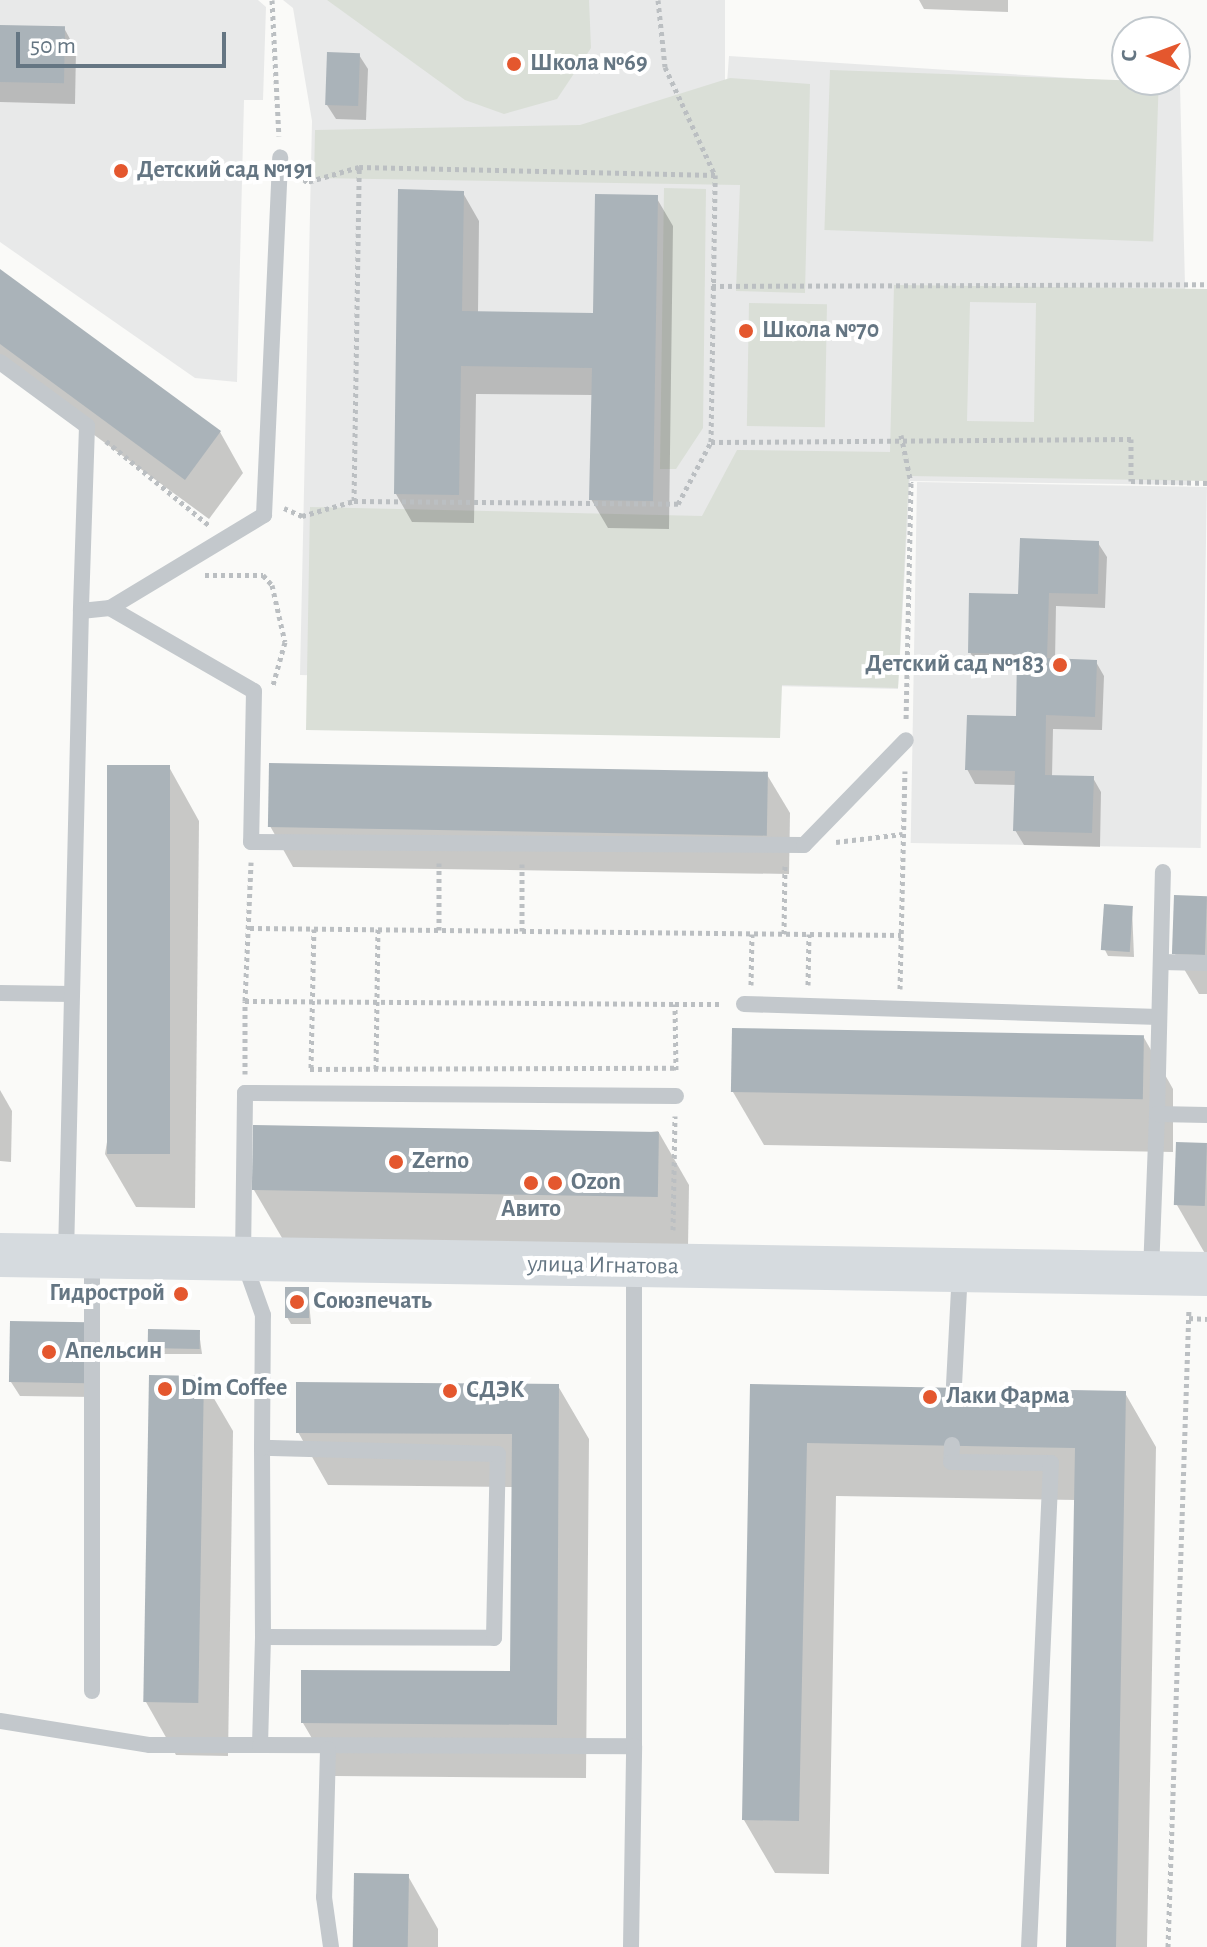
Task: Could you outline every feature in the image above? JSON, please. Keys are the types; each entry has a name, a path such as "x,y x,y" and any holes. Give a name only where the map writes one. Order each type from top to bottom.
{"street":[{"name":"улица Игнатова","path":"0,1255 1183,1274"}],"lane":[{"path":"81,611 110,608 264,515 280,157"},
{"path":"0,362 87,426 72,994 92,1691"},
{"path":"110,608 254,691 251,842 804,845 906,740"},
{"path":"1163,872 1157,1114 1183,1274"},
{"path":"1161,962 1207,963"},
{"path":"0,993 72,994"},
{"path":"747,1004 1159,1017"},
{"path":"260,1745 263,1315 243,1259 245,1093 676,1096"},
{"path":"1157,1114 1207,1115"},
{"path":"631,1947 634,1267"},
{"path":"954,1385 960,1270"},
{"path":"952,1445 951,1462 1051,1463 1029,1947"},
{"path":"262,1448 498,1454 494,1638 263,1637"},
{"path":"0,1721 150,1745 260,1745 328,1749 634,1746"},
{"path":"328,1749 324,1897 331,1947"}],"path":[{"path":"272,0 280,157 307,182 359,167 715,175"},
{"path":"264,500 302,516 354,501 678,504 711,442 715,175 665,67 658,0"},
{"path":"354,501 359,167"},
{"path":"712,286 1207,284"},
{"path":"87,426 226,538"},
{"path":"711,442 1131,439 1131,481 1207,483"},
{"path":"179,565 218,580 263,575 280,598 282,670 277,682 254,691"},
{"path":"804,845 903,834"},
{"path":"245,1093 251,842"},
{"path":"439,843 439,930"},
{"path":"522,843 522,931"},
{"path":"784,934 785,845"},
{"path":"250,928 901,935"},
{"path":"311,1093 314,929"},
{"path":"376,1094 378,929"},
{"path":"245,1001 747,1004 752,934"},
{"path":"808,1005 809,934"},
{"path":"673,1235 675,1004"},
{"path":"298,1069 676,1068"},
{"path":"245,1069 258,1069"},
{"path":"1168,1947 1189,1318 1183,1274"},
{"path":"1189,1318 1207,1319"}],"shaded area":[{"name":"Детский сад №191","path":"0,0 258,0 266,7 263,100 244,100 237,382 195,378 0,242"},
{"name":"Школа №70","path":"283,0 725,0 725,109 729,56 1111,81 1111,96 1180,96 1190,485 910,481 898,689 300,675 312,121 293,8"},
{"path":"327,0 589,0 591,48 557,99 504,114 465,100"},
{"path":"830,70 1111,80 1111,96 1158,96 1153,241 824,230"},
{"path":"730,78 810,84 805,293 736,291 740,185 314,178 315,130 580,125"},
{"path":"664,188 706,189 703,428 676,469 660,469"},
{"path":"894,285 1207,289 1207,481 909,476 898,688 782,685 780,738 306,730 310,507 702,516 737,450 890,452","holes":["970,302 1036,303 1034,422 967,421"]},
{"path":"749,303 827,304 825,427 747,426"},
{"name":"Детский сад №183","path":"917,482 1207,487 1201,848 911,843"}],"building":[{"path":"0,25 65,26 64,83 0,82"},
{"path":"327,52 360,53 358,106 325,105"},
{"path":"398,189 464,191 462,311 593,313 595,194 658,195 653,501 589,500 592,368 461,366 459,495 394,494"},
{"path":"0,269 221,431 185,480 0,344"},
{"path":"1020,538 1099,541 1098,594 1049,593 1047,658 1097,660 1095,717 1046,715 1045,775 1094,776 1092,833 1013,831 1015,771 965,770 967,715 1016,716 1017,654 968,653 969,593 1018,594"},
{"path":"269,763 768,772 767,836 268,827"},
{"path":"107,765 170,765 170,1154 107,1154"},
{"path":"1174,895 1207,896 1205,955 1172,954"},
{"path":"1104,904 1133,906 1130,952 1101,950"},
{"path":"732,1028 1144,1035 1143,1099 731,1092"},
{"path":"253,1125 659,1132 658,1197 252,1190"},
{"path":"1176,1142 1207,1143 1205,1206 1174,1205"},
{"name":"Союзпечать","path":"285,1287 309,1287 309,1318 285,1318"},
{"name":"Апельсин","path":"10,1321 88,1322 87,1383 9,1382"},
{"path":"148,1329 200,1330 200,1349 148,1348"},
{"path":"149,1375 204,1376 198,1703 143,1702"},
{"path":"296,1382 559,1384 557,1725 301,1723 301,1670 510,1671 512,1434 296,1433"},
{"path":"750,1384 1126,1391 1116,1947 1066,1947 1075,1448 807,1443 799,1821 742,1820"},
{"path":"354,1873 409,1874 408,1947 353,1947"}],"place":[{"name":"Школа №69","path":"514,64"},
{"name":"Детский сад №191","path":"121,171"},
{"name":"Школа №70","path":"746,331"},
{"name":"Детский сад №183","path":"1060,665"},
{"name":"Zerno","path":"396,1162"},
{"name":"Авито","path":"531,1183"},
{"name":"Ozon","path":"555,1183"},
{"name":"Гидрострой","path":"181,1294"},
{"name":"Союзпечать","path":"297,1302"},
{"name":"Апельсин","path":"49,1352"},
{"name":"Dim Coffee","path":"165,1389"},
{"name":"СДЭК","path":"450,1391"},
{"name":"Лаки Фарма","path":"930,1397"}]}
